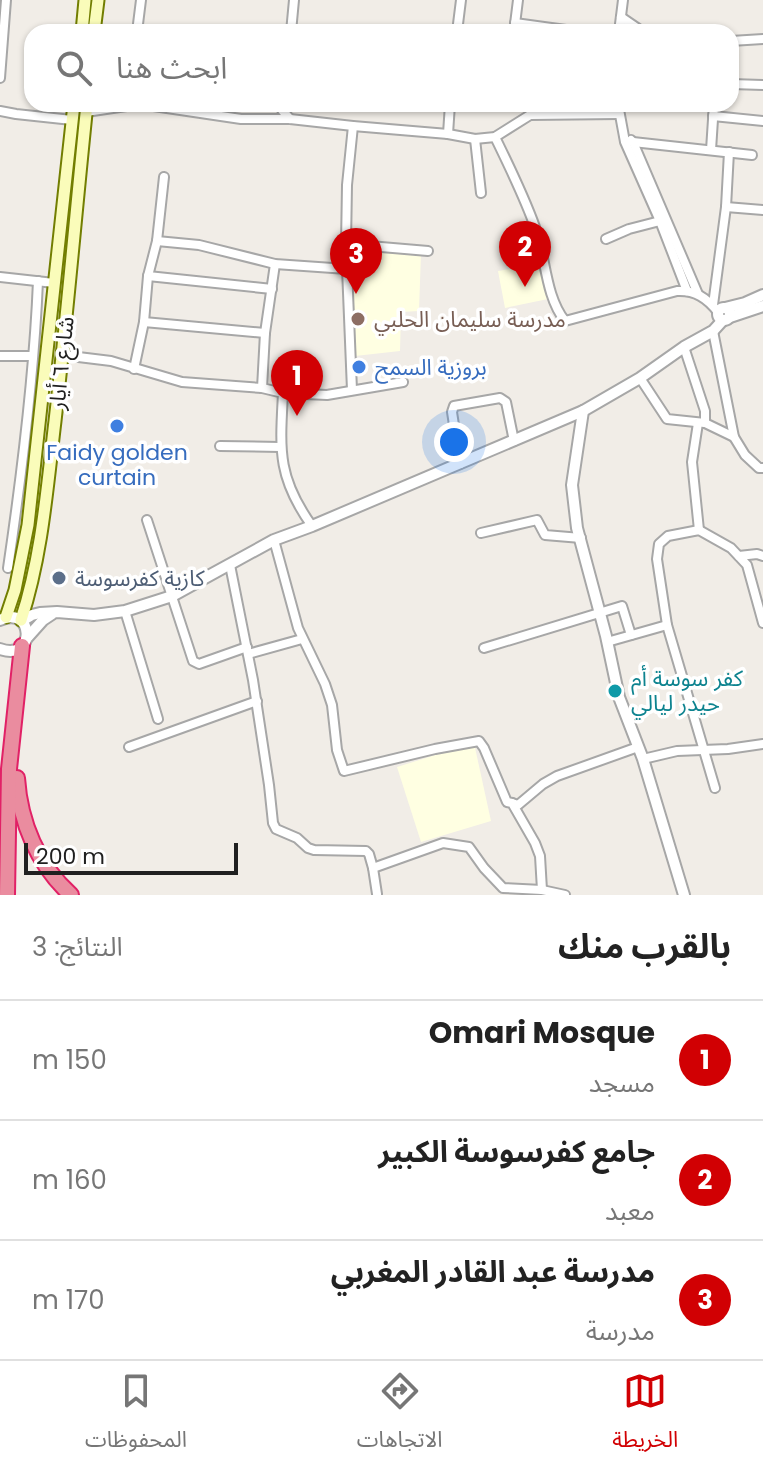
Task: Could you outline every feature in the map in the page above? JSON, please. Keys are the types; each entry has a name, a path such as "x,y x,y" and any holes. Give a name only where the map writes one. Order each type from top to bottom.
{"highway":[{"path":"7,895 9,769 24,643"},
{"path":"19,673 17,768 23,815 38,854 71,895"}],"main road":[{"path":"83,24 85,0"},
{"path":"95,24 98,0"},
{"name":"شارع ٦ أيار","path":"3,618 15,590 28,525 73,112"},
{"name":"شارع ٦ أيار","path":"21,621 42,528 87,112"},
{"path":"60,234 75,236"}],"street":[{"path":"0,78 6,0"},
{"path":"138,24 141,0"},
{"path":"292,24 294,0"},
{"path":"458,24 461,0"},
{"path":"515,24 518,0"},
{"path":"620,24 623,0"},
{"path":"621,17 631,24"},
{"path":"739,40 763,39"},
{"path":"739,84 763,85"},
{"path":"0,111 72,120"},
{"path":"194,112 241,119 290,119 475,139 495,137 530,115 619,114 625,142 687,291"},
{"path":"284,112 290,119"},
{"path":"448,134 449,112"},
{"path":"711,150 713,112"},
{"path":"713,116 763,121"},
{"path":"352,390 346,244 347,185 353,126"},
{"path":"624,134 633,142 698,294"},
{"path":"495,137 537,230 553,299 565,321 677,291 698,294 722,312 763,306"},
{"path":"475,139 481,193"},
{"path":"633,142 752,155"},
{"path":"3,618 21,621 40,613 94,615 125,611 172,596 274,540 583,411 640,378 713,331 722,312 729,152"},
{"path":"134,369 144,322 148,276 157,241 164,177"},
{"path":"726,207 763,210"},
{"path":"606,239 660,221"},
{"path":"157,241 199,245 275,264 347,269"},
{"path":"346,244 428,251"},
{"path":"262,388 265,333 275,264"},
{"path":"148,276 272,289"},
{"path":"0,277 54,283"},
{"path":"8,568 33,356 38,281"},
{"path":"722,312 763,295"},
{"path":"144,322 265,333"},
{"path":"713,331 734,437 745,455 763,468"},
{"path":"684,347 705,411 692,462 699,530"},
{"path":"62,355 111,361 182,382 262,388 283,393 327,395 403,382"},
{"path":"0,356 33,356"},
{"path":"640,378 667,419 702,423 734,437"},
{"path":"283,393 280,447 287,481 296,504 312,526"},
{"path":"460,464 452,412 454,406 504,399 514,441"},
{"path":"583,411 572,485 577,528 619,697 643,759 684,895"},
{"path":"220,446 280,447"},
{"path":"147,520 196,663 302,639"},
{"path":"481,533 537,520 545,535 581,538"},
{"path":"715,788 667,625 657,559 659,544 668,536 699,530 731,548 747,565 763,623"},
{"path":"274,540 302,639 329,694 337,750 344,771 479,741 507,802 518,805 557,776 638,747"},
{"path":"739,556 763,556"},
{"path":"230,565 257,701 273,823 276,829 314,850 366,851 373,868 377,894"},
{"path":"484,648 622,606 631,635"},
{"path":"125,611 158,719"},
{"path":"0,649 14,651 43,620 57,612"},
{"path":"21,621 27,630 24,643"},
{"path":"607,642 667,625"},
{"path":"129,747 257,701"},
{"path":"643,759 677,751 763,744"},
{"path":"512,803 540,856 542,890"},
{"path":"373,868 443,843 469,847 503,888 565,895"}],"shaded area":[{"path":"350,248 421,253 419,311 401,312 400,351 355,356"},
{"path":"540,264 548,299 505,308 498,271"},
{"path":"474,743 491,821 421,842 397,767"}],"place":[{"name":"جامع كفرسوسة الكبير","path":"525,287"},
{"name":"مدرسة عبد القادر المغربي","path":"356,294"},
{"name":"مدرسة سليمان الحلبي","path":"358,319"},
{"name":"بروزية السمح","path":"359,367"},
{"name":"Omari Mosque","path":"297,416"},
{"name":"Faidy golden curtain","path":"117,426"},
{"name":"كازية كفرسوسة","path":"59,578"},
{"name":"كفر سوسة أم حيدر ليالي","path":"615,691"}]}
